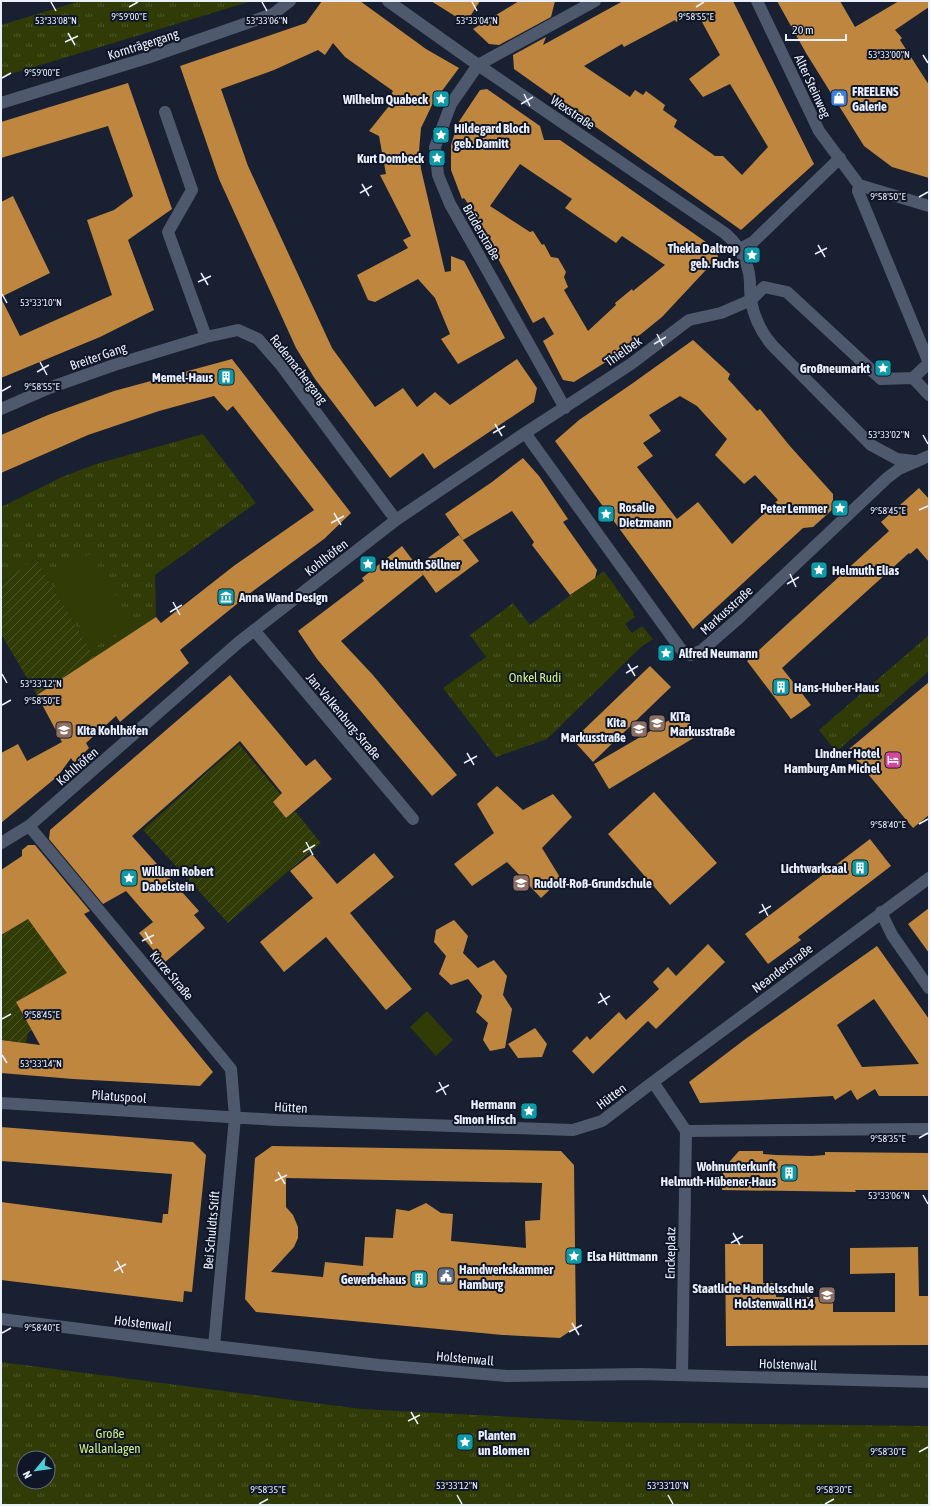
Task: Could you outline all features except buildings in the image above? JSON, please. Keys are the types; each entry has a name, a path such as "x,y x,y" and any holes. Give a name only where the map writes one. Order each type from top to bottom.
{"street":[{"name":"Kornträgergang","path":"1,103 147,58 274,14 290,1"},
{"name":"Wexstraße","path":"388,1 478,65 726,234 740,249"},
{"path":"478,65 595,1"},
{"name":"Alter Steinweg","path":"757,1 819,131 840,158"},
{"name":"Brüderstraße","path":"478,65 451,104 435,147 438,175 450,204 565,408"},
{"path":"165,112 192,190 168,232 206,337"},
{"path":"929,206 859,185 840,158 753,242 740,249 749,270 751,300 760,329 772,345 861,435 882,452 897,459 914,461 929,456"},
{"path":"751,300 764,287 787,292 882,379 913,378 929,363 858,191 859,185"},
{"name":"Thielbek","path":"565,408 631,364 689,320 721,313 751,300"},
{"name":"Rademachergang","path":"206,337 238,330 258,339 280,364 396,520"},
{"name":"Breiter Gang","path":"1,409 49,388 206,337"},
{"path":"913,378 929,395"},
{"name":"Kohlhöfen","path":"1,843 29,826 205,671 254,630 396,520 525,433 565,408"},
{"name":"Markusstraße","path":"525,433 680,648 685,653 690,655 701,651 739,618 887,478 914,461"},
{"name":"Jan-Valkenburg-Straße","path":"254,630 413,819"},
{"name":"Kurze Straße","path":"29,826 231,1069 235,1117"},
{"name":"Neanderstraße","path":"653,1082 929,878"},
{"path":"882,912 892,935 929,988"},
{"path":"653,1082 686,1131 929,1129"},
{"name":"Hütten","path":"235,1117 278,1120 573,1130 602,1121 653,1082"},
{"name":"Pilatuspool","path":"1,1102 235,1117"},
{"name":"Bei Schuldts Stift","path":"214,1346 235,1117"},
{"name":"Enckeplatz","path":"682,1375 686,1131"},
{"name":"Holstenwall","path":"1,1318 214,1346 395,1366 507,1376 682,1375 929,1382"}],"green space":[{"path":"80,1 252,1 1,77 1,25"},
{"path":"203,434 256,503 155,575 156,617 95,658 36,559 1,583 1,507 62,477 96,464"},
{"path":"91,553 133,625 93,648 50,577"},
{"path":"36,559 95,658 37,695 1,634 1,583"},
{"name":"Onkel Rudi","path":"604,571 634,613 633,614 635,617 625,624 632,633 642,626 653,639 641,647 547,739 496,757 443,688 486,657 470,635 513,603 530,625"},
{"path":"929,635 929,671 836,752 819,730"},
{"path":"239,744 281,795 273,802 286,818 295,811 321,843 228,923 143,830"},
{"path":"28,919 70,969 70,1009 53,981 16,1002 32,1030 28,1033 26,1043 1,1040 1,935"},
{"path":"427,1011 453,1040 436,1056 410,1027"},
{"name":"Planten un Blomen","path":"1,1362 361,1409 607,1422 929,1426 929,1505 1,1505"}],"place":[{"name":"FREELENS Galerie","path":"839,98"},
{"name":"Wilhelm Quabeck","path":"441,99"},
{"name":"Hildegard Bloch geb. Damitt","path":"441,135"},
{"name":"Kurt Dombeck","path":"437,158"},
{"name":"Thekla Daltrop geb. Fuchs","path":"752,255"},
{"name":"Großneumarkt","path":"883,368"},
{"name":"Memel-Haus","path":"226,377"},
{"name":"Peter Lemmer","path":"840,508"},
{"name":"Rosalie Dietzmann","path":"606,514"},
{"name":"Helmuth Söllner","path":"368,564"},
{"name":"Helmuth Elias","path":"819,570"},
{"name":"Anna Wand Design","path":"226,597"},
{"name":"Alfred Neumann","path":"666,653"},
{"name":"Hans-Huber-Haus","path":"781,687"},
{"name":"KiTa Markusstraße","path":"657,723"},
{"name":"Kita Markusstraße","path":"639,729"},
{"name":"Kita Kohlhöfen","path":"64,730"},
{"name":"Lindner Hotel Hamburg Am Michel","path":"893,760"},
{"name":"Lichtwarksaal","path":"860,868"},
{"name":"William Robert Dabelstein","path":"129,878"},
{"name":"Rudolf-Roß-Grundschule","path":"521,883"},
{"name":"Hermann Simon Hirsch","path":"529,1111"},
{"name":"Wohnunterkunft Helmuth-Hübener-Haus","path":"789,1173"},
{"name":"Elsa Hüttmann","path":"574,1256"},
{"name":"Handwerkskammer Hamburg","path":"446,1276"},
{"name":"Gewerbehaus","path":"419,1279"},
{"name":"Staatliche Handelsschule Holstenwall H14","path":"827,1295"},
{"name":"Planten un Blomen","path":"465,1442"}],"park label":[{"name":"Große Wallanlagen","path":"110,1440"}]}
